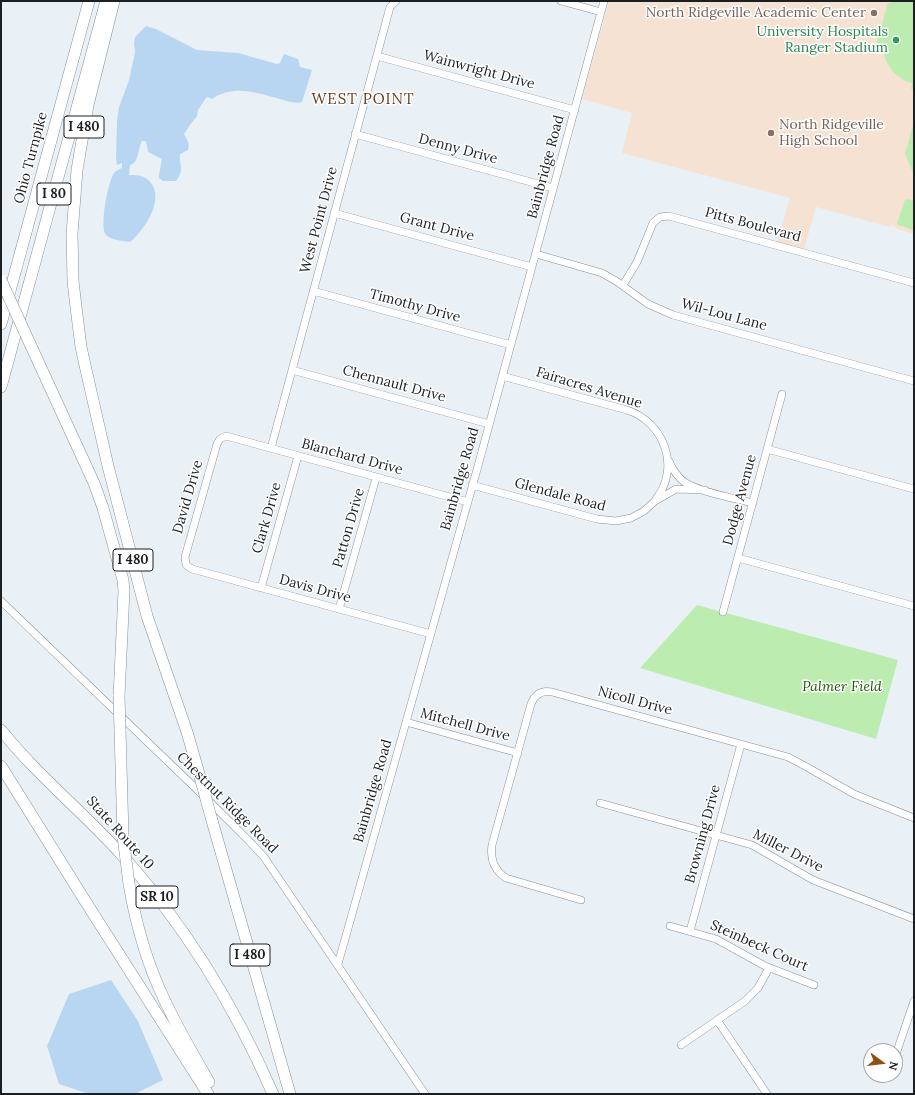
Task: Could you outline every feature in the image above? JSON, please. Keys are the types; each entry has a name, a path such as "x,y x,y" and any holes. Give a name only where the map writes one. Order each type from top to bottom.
{"highway":[{"name":"Ohio Turnpike","path":"1,324 90,1"},
{"name":"I 80","path":"1,387 106,1"},
{"name":"I 480","path":"114,1 88,105 76,170 72,234 73,274 79,334 108,466 147,616 187,732 290,1094"},
{"name":"I 480","path":"1,280 94,483 103,508 123,580 119,696 124,836 129,884 139,931 154,978 176,1024 215,1094"},
{"name":"State Route 10","path":"1,730 31,763 86,817 121,855 164,907 199,956 221,992 245,1035 273,1094"},
{"path":"1,766 92,913 208,1094"}],"street":[{"name":"West Point Drive","path":"271,448 376,56 390,7 396,1"},
{"path":"560,1 601,12"},
{"name":"Bainbridge Road","path":"338,964 468,502 604,1"},
{"name":"Wainwright Drive","path":"376,56 575,110"},
{"name":"Denny Drive","path":"355,134 553,188"},
{"name":"Grant Drive","path":"334,213 532,267"},
{"name":"Pitts Boulevard","path":"622,285 637,262 653,223 660,217 669,216 914,283"},
{"name":"Wil-Lou Lane","path":"536,254 594,270 609,276 648,304 673,315 914,381"},
{"name":"Timothy Drive","path":"313,291 511,345"},
{"name":"Chennault Drive","path":"292,370 489,424"},
{"name":"Fairacres Avenue","path":"502,376 636,414 648,422 658,433 665,446 671,467 686,483 752,503"},
{"name":"Dodge Avenue","path":"723,612 782,394"},
{"name":"David Drive","path":"192,569 186,565 185,559 191,534 218,441 222,437 229,437"},
{"name":"Blanchard Drive","path":"229,437 468,502"},
{"path":"767,449 914,489"},
{"name":"Clark Drive","path":"261,588 298,456"},
{"name":"Fairacres Avenue","path":"655,501 663,489 666,480 668,460"},
{"name":"Patton Drive","path":"339,609 376,478"},
{"name":"Glendale Road","path":"472,485 606,521 616,521 635,516 644,511 655,501 676,489 705,490"},
{"path":"738,558 914,606"},
{"name":"Davis Drive","path":"192,569 430,634"},
{"name":"Chestnut Ridge Road","path":"1,601 250,840 277,874 425,1094"},
{"name":"Nicoll Drive","path":"581,900 513,881 498,872 493,863 491,850 534,698 539,693 548,691 788,757 854,794 914,818"},
{"name":"Mitchell Drive","path":"406,722 518,753"},
{"name":"Browning Drive","path":"690,931 741,744"},
{"name":"Miller Drive","path":"600,803 752,845 813,880 914,919"},
{"name":"Steinbeck Court","path":"670,926 725,943 769,968 814,985"},
{"path":"681,1045 750,997 761,983 769,968"},
{"path":"900,1043 914,1002"},
{"path":"717,1020 767,1094"}],"shaded area":[{"name":"North Ridgeville High School","path":"609,1 914,1 914,234 900,230 891,225 890,227 816,207 804,250 777,242 790,198 622,153 632,113 582,99"}],"green space":[{"name":"University Hospitals Ranger Stadium","path":"891,1 914,1 914,90 911,89 912,83 901,79 893,72 883,51 875,48 888,3 891,3"},
{"path":"914,121 914,175 905,154"},
{"path":"907,199 914,201 914,230 898,225 897,223 905,200"},
{"name":"Palmer Field","path":"697,605 898,660 876,739 640,668"}],"water":[{"path":"146,26 156,29 197,50 238,53 277,64 280,63 284,54 298,59 300,67 312,70 302,102 291,102 246,91 229,92 212,99 208,97 206,98 198,110 197,116 184,134 189,148 180,154 181,171 176,181 163,181 159,178 162,159 148,152 146,141 142,141 137,158 133,164 130,165 129,175 141,176 147,179 153,186 155,203 148,221 136,237 130,242 108,237 104,230 103,223 109,185 114,173 122,168 122,163 117,165 116,159 119,107 129,80 135,52 135,37"},
{"path":"111,980 138,1021 163,1080 135,1094 89,1094 59,1084 47,1046 69,994"}],"place":[{"name":"North Ridgeville Academic Center","path":"874,13"},
{"name":"University Hospitals Ranger Stadium","path":"896,40"},
{"name":"North Ridgeville High School","path":"771,133"}],"district":[{"name":"WEST POINT","path":"363,100"}]}
